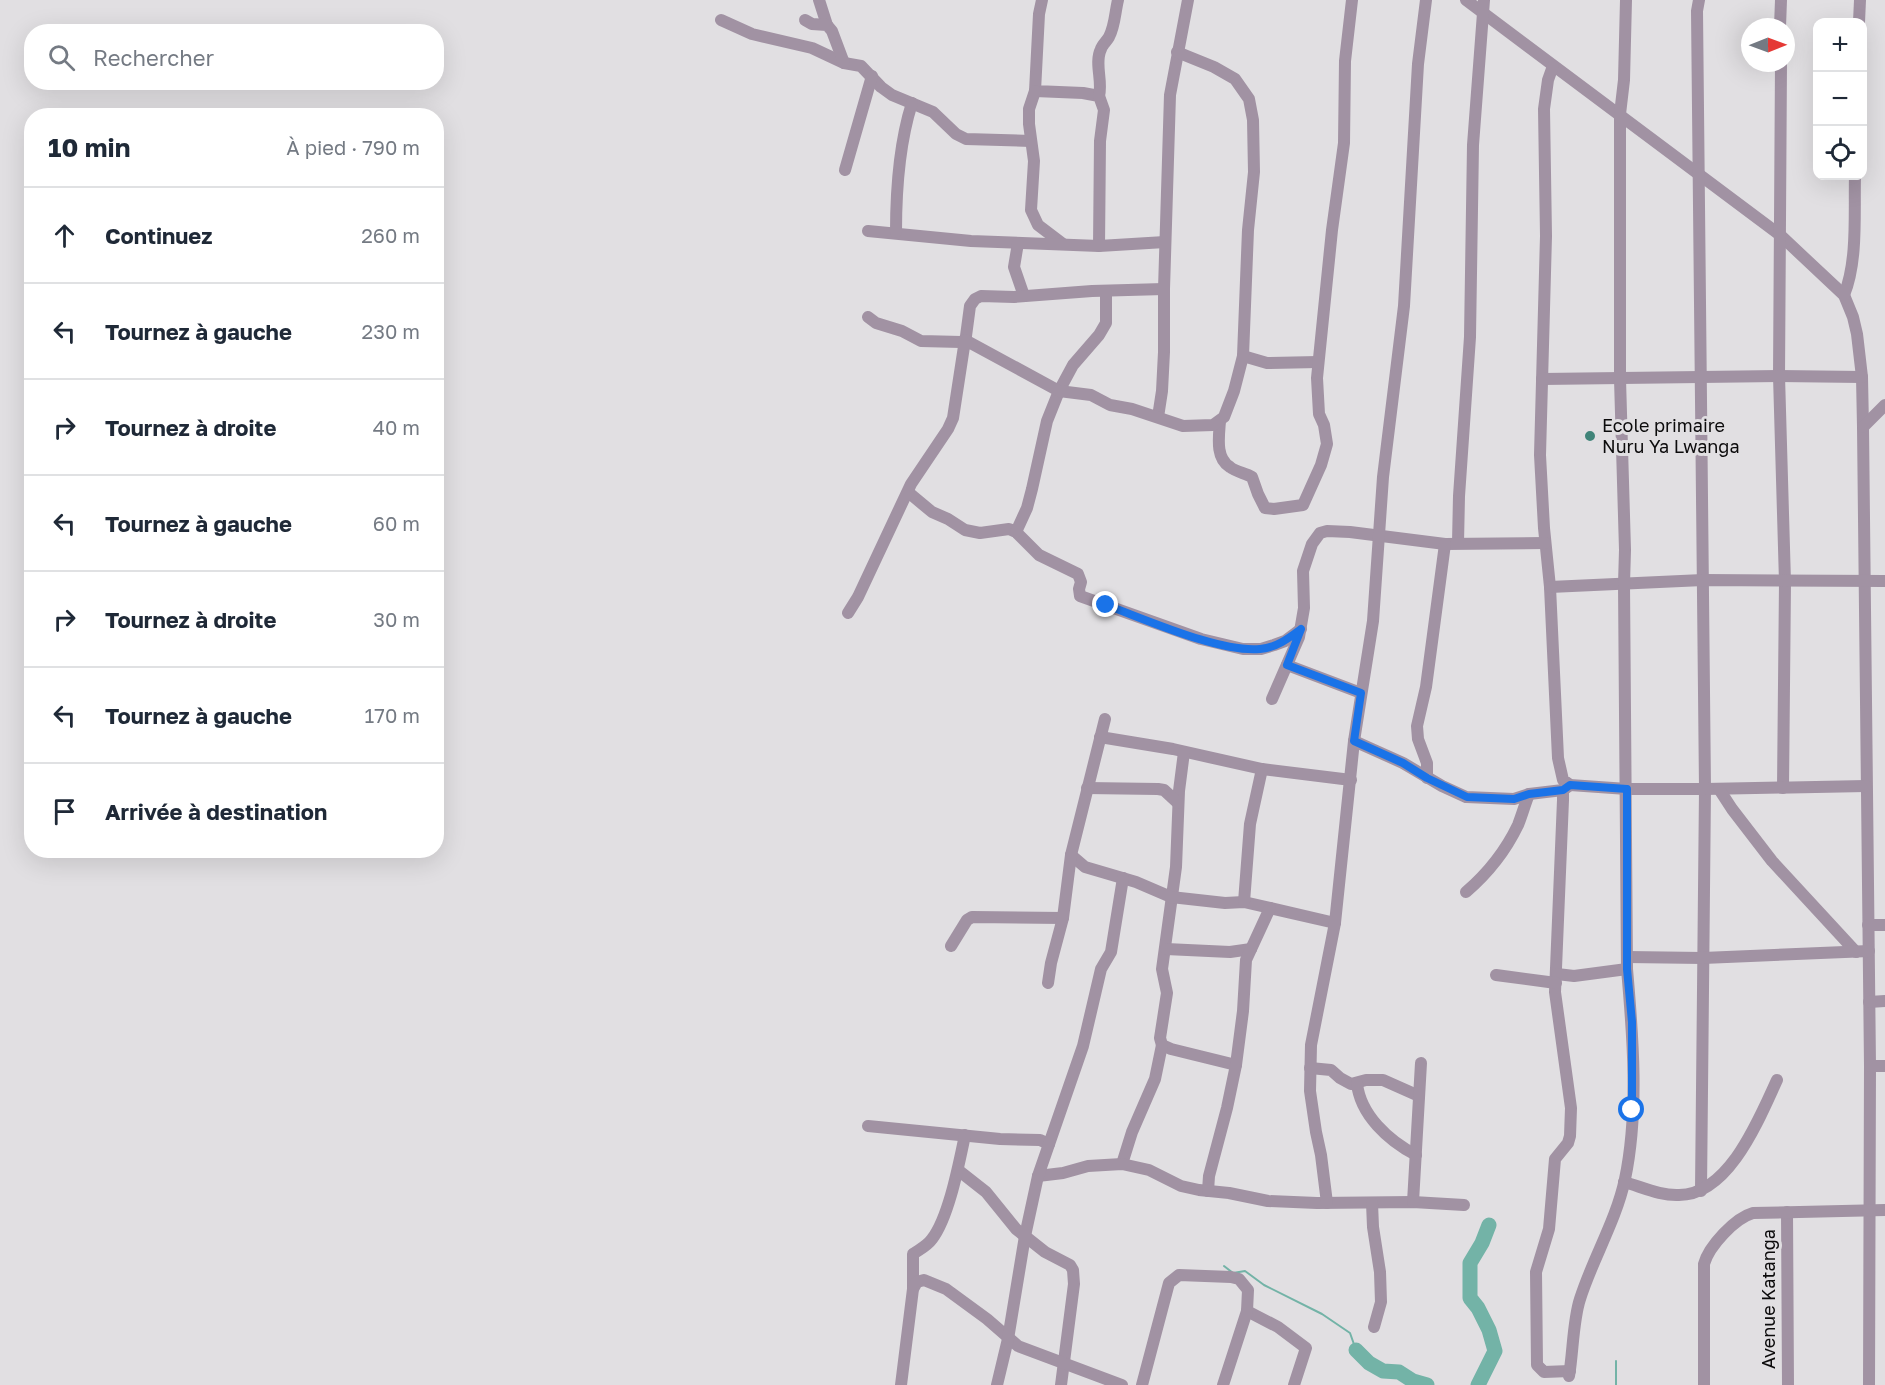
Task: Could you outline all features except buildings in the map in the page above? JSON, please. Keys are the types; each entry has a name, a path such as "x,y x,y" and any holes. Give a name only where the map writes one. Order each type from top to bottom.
{"street":[{"path":"819,0 826,25 832,31 844,63"},
{"path":"1042,0 1039,14 1035,91 1029,109 1034,160 1031,210 1038,225 1064,245"},
{"path":"1099,246 1100,141 1104,110 1099,96 1101,88 1099,59 1101,49 1113,28 1118,0"},
{"path":"1158,417 1164,362 1170,95 1188,0"},
{"path":"1177,52 1226,73 1243,87 1249,99 1253,120 1254,172 1248,231 1243,356 1229,406 1220,421 1218,443 1225,463 1230,468 1252,477 1265,508 1301,506 1309,494 1326,452 1326,436 1318,404 1318,362 1344,143 1345,61 1352,0"},
{"path":"1327,1203 1322,1155 1310,1091 1311,1045 1335,923 1354,741 1373,621 1383,477 1404,306 1418,64 1426,0"},
{"path":"1466,0 1483,6 1552,66 1620,114 1780,235 1844,295 1853,317 1862,377 1863,427 1868,925 1862,951 1869,1002 1869,1385"},
{"path":"1552,66 1544,109 1546,236 1540,455 1550,587 1558,758 1567,788 1556,979 1557,1014 1571,1108 1571,1127 1568,1143 1556,1159 1549,1229 1536,1272 1536,1361 1538,1368 1544,1372 1570,1373 1579,1301 1615,1210 1630,1156 1633,1070 1627,963 1625,550 1620,379 1620,114 1624,80 1626,0"},
{"path":"1699,0 1697,11 1705,789 1701,1191"},
{"path":"1780,18 1781,0"},
{"path":"1859,18 1860,0"},
{"path":"1458,543 1468,368 1472,180 1483,6"},
{"path":"722,20 752,34 812,48 844,63 861,66 892,95 933,112 956,134 966,139 1031,141"},
{"path":"805,20 812,24 826,25"},
{"path":"1781,72 1779,376 1785,582 1783,788"},
{"path":"845,170 872,76"},
{"path":"1035,91 1099,96"},
{"path":"896,232 902,144 912,103"},
{"path":"1844,295 1850,281 1852,262 1855,180"},
{"path":"868,231 958,240 1064,245 1099,246 1165,242"},
{"path":"1018,243 1014,267 1024,296"},
{"path":"848,613 858,597 908,492 953,418 969,310 972,303 978,297 1164,289"},
{"path":"1016,531 1027,508 1047,421 1059,391 1073,365 1099,335 1106,323 1106,291"},
{"path":"868,317 876,323 902,331 921,341 961,342 965,340 1059,391 1091,395 1110,405 1183,426 1213,425 1220,421"},
{"path":"1243,356 1267,363 1318,362"},
{"path":"1542,379 1701,376 1862,377"},
{"path":"1863,427 1885,405"},
{"path":"908,492 932,512 948,519 965,531 980,534 1000,530 1016,531 1039,555 1078,574 1081,582 1080,596 1201,639 1243,649 1261,649 1285,641 1301,629"},
{"path":"1272,699 1301,629 1303,571 1315,538 1327,531 1379,534 1445,544 1545,543"},
{"path":"1427,778 1427,763 1418,739 1417,726 1426,687 1445,544"},
{"path":"1550,587 1703,580 1885,581"},
{"path":"1287,665 1361,693"},
{"path":"1048,983 1063,918 1071,855 1106,719"},
{"path":"1100,737 1262,769 1351,780"},
{"path":"1354,741 1403,763 1427,778 1467,797 1514,799 1529,794 1567,788 1719,789 1866,786"},
{"path":"1122,1164 1132,1131 1155,1079 1162,1045 1160,1038 1167,993 1162,969 1176,867 1184,752"},
{"path":"1244,902 1250,824 1262,769"},
{"path":"1087,788 1158,789 1164,790 1179,803"},
{"path":"1719,789 1772,861 1862,951"},
{"path":"1466,892 1479,881 1507,843 1517,826 1529,794"},
{"path":"1071,855 1085,867 1145,885 1171,897 1225,903 1244,902 1335,923"},
{"path":"997,1385 1008,1339 1025,1236 1038,1176 1085,1040 1101,969 1111,952 1123,878"},
{"path":"1208,1191 1209,1176 1236,1065 1243,1011 1244,968 1270,908"},
{"path":"951,946 967,920 972,917 1063,918"},
{"path":"1868,925 1885,925"},
{"path":"1166,949 1230,952 1251,950"},
{"path":"1496,975 1556,979 1627,963 1862,951"},
{"path":"1869,1002 1885,1001"},
{"path":"1162,1045 1181,1052 1236,1065"},
{"path":"1413,1202 1421,1064"},
{"path":"1870,1066 1885,1066"},
{"path":"1310,1068 1331,1070 1351,1084 1366,1080 1383,1080 1419,1096"},
{"path":"1624,1182 1674,1195 1701,1191 1713,1184 1734,1161 1777,1080"},
{"path":"1357,1083 1360,1101 1368,1114 1394,1142 1416,1155"},
{"path":"868,1126 1000,1140 1040,1140 1049,1144"},
{"path":"901,1385 913,1289 913,1254 926,1246 933,1238 949,1200 965,1135"},
{"path":"1038,1176 1063,1173 1088,1166 1122,1164 1149,1170 1181,1186 1268,1201 1413,1202 1464,1205"},
{"path":"958,1170 986,1192 1016,1229 1045,1252 1070,1265 1073,1270 1074,1284 1061,1385"},
{"path":"1372,1203 1381,1302 1374,1327"},
{"path":"1704,1385 1706,1257 1739,1219 1753,1213 1885,1210"},
{"name":"Avenue Katanga","path":"1787,1212 1788,1385"},
{"path":"1142,1385 1169,1283 1179,1275 1239,1279 1248,1290 1247,1311 1223,1385"},
{"path":"913,1289 917,1282 924,1280 946,1289 987,1319 1008,1339 1028,1350 1122,1385"},
{"path":"1247,1311 1278,1327 1306,1348 1294,1385"}],"waterway":[{"path":"1478,1385 1495,1351 1489,1330 1470,1298 1470,1263 1489,1225"},
{"path":"1224,1266 1233,1273 1245,1271 1264,1285 1322,1314 1350,1333 1356,1350"},
{"path":"1356,1350 1369,1363 1383,1371 1399,1372 1413,1381 1427,1385"},
{"path":"1616,1361 1616,1385"}],"place":[{"name":"Ecole primaire Nuru Ya Lwanga","path":"1590,436"}],"route":[{"path":"1106,605 1201,639 1243,649 1261,649 1274,645 1285,641 1301,629 1287,665 1361,693 1354,741 1403,763 1442,786 1467,797 1514,799 1545,791 1563,790 1570,785 1627,789 1627,969 1632,1022 1632,1110"}]}
